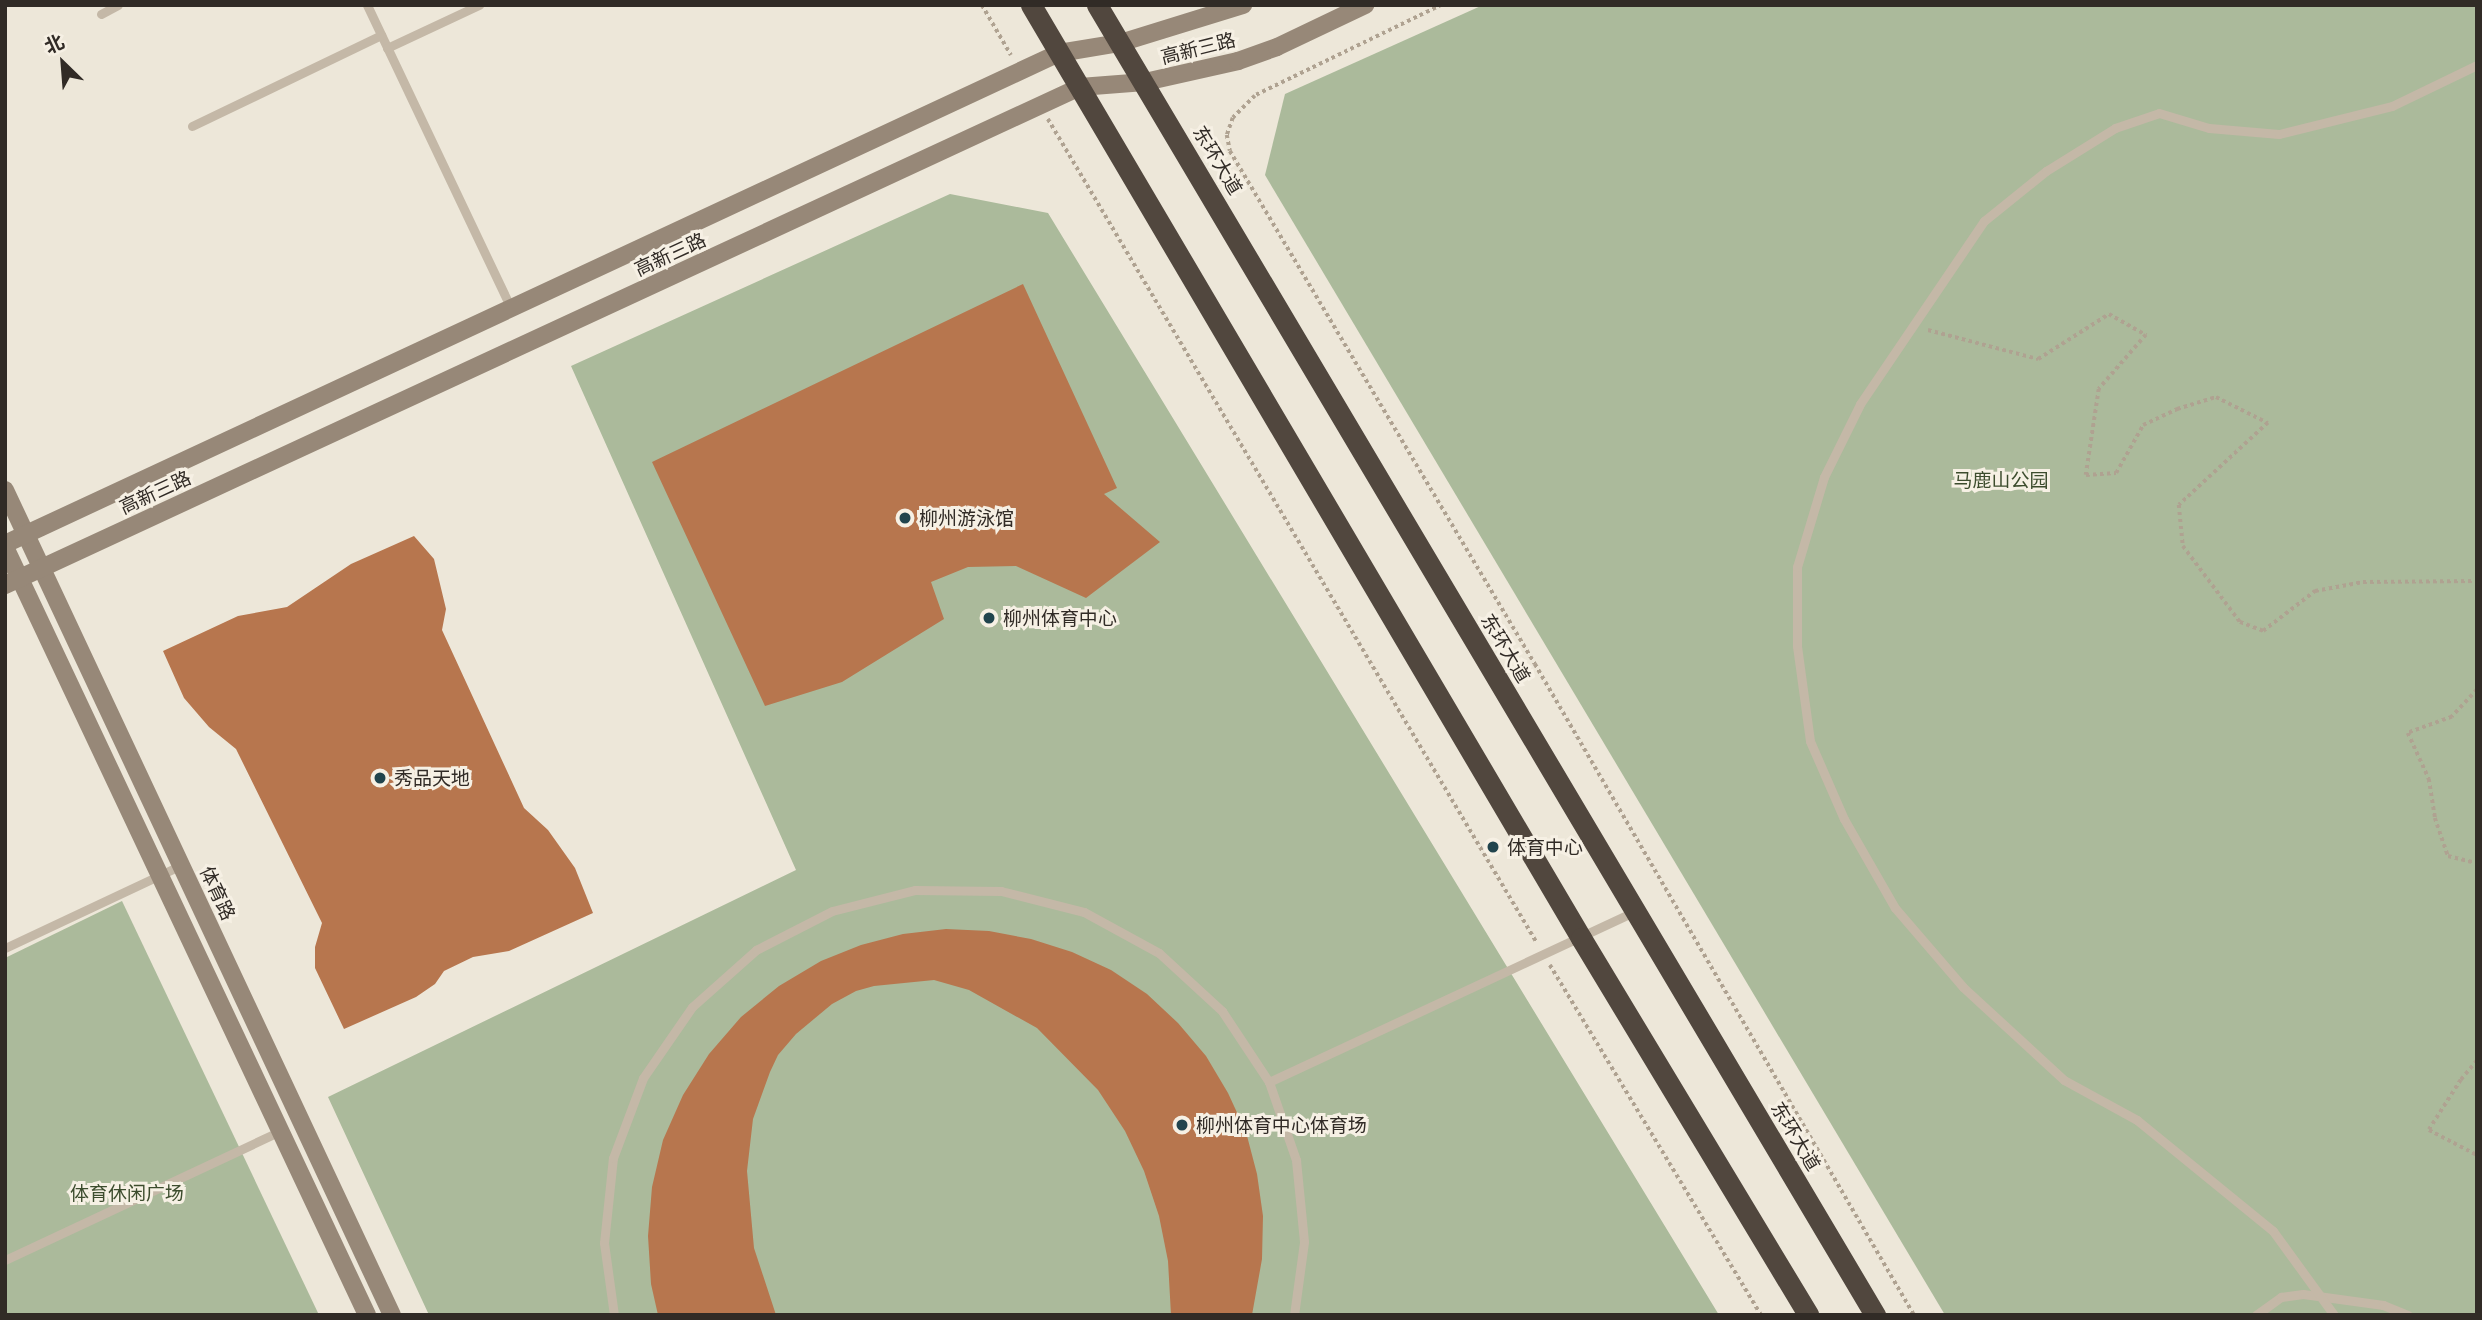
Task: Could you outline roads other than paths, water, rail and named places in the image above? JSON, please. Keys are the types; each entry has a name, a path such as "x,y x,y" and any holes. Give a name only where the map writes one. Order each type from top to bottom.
{"highway":[{"path":"1031,5 1581,938 1808,1315"},
{"name":"东环大道","path":"1097,5 1875,1315"}],"main road":[{"name":"高新三路","path":"5,545 1059,54 1120,43 1243,5"},
{"name":"高新三路","path":"12,581 1080,87 1145,82 1238,61 1277,47 1365,5"},
{"name":"体育路","path":"5,490 392,1315"},
{"path":"5,545 12,581 159,875 366,1315"}],"lane":[{"path":"101,14 118,5"},
{"path":"367,5 511,308"},
{"path":"387,48 479,5"},
{"path":"192,125 381,35"},
{"path":"2334,1315 2324,1297 2273,1231 2137,1121 2064,1080 1963,987 1895,908 1844,819 1810,741 1797,646 1797,567 1824,477 1860,404 1984,221 2046,171 2115,128 2158,113 2209,128 2280,134 2392,106 2477,65"},
{"path":"5,948 181,864"},
{"path":"614,1315 604,1243 613,1158 643,1078 692,1007 756,950 832,911 915,890 1001,891 1084,912 1159,953 1222,1011 1269,1082 1296,1160 1304,1242 1294,1315"},
{"path":"1269,1082 1636,911"},
{"path":"5,1259 280,1131"},
{"path":"2256,1315 2281,1297 2303,1294 2383,1305 2408,1315"}],"place":[{"name":"柳州游泳馆","path":"905,518"},
{"name":"柳州体育中心","path":"989,618"},
{"name":"秀品天地","path":"380,778"},
{"name":"体育中心","path":"1493,847"},
{"name":"柳州体育中心体育场","path":"1182,1125"}],"park label":[{"name":"马鹿山公园","path":"2001,480"},
{"name":"体育休闲广场","path":"127,1193"}]}
